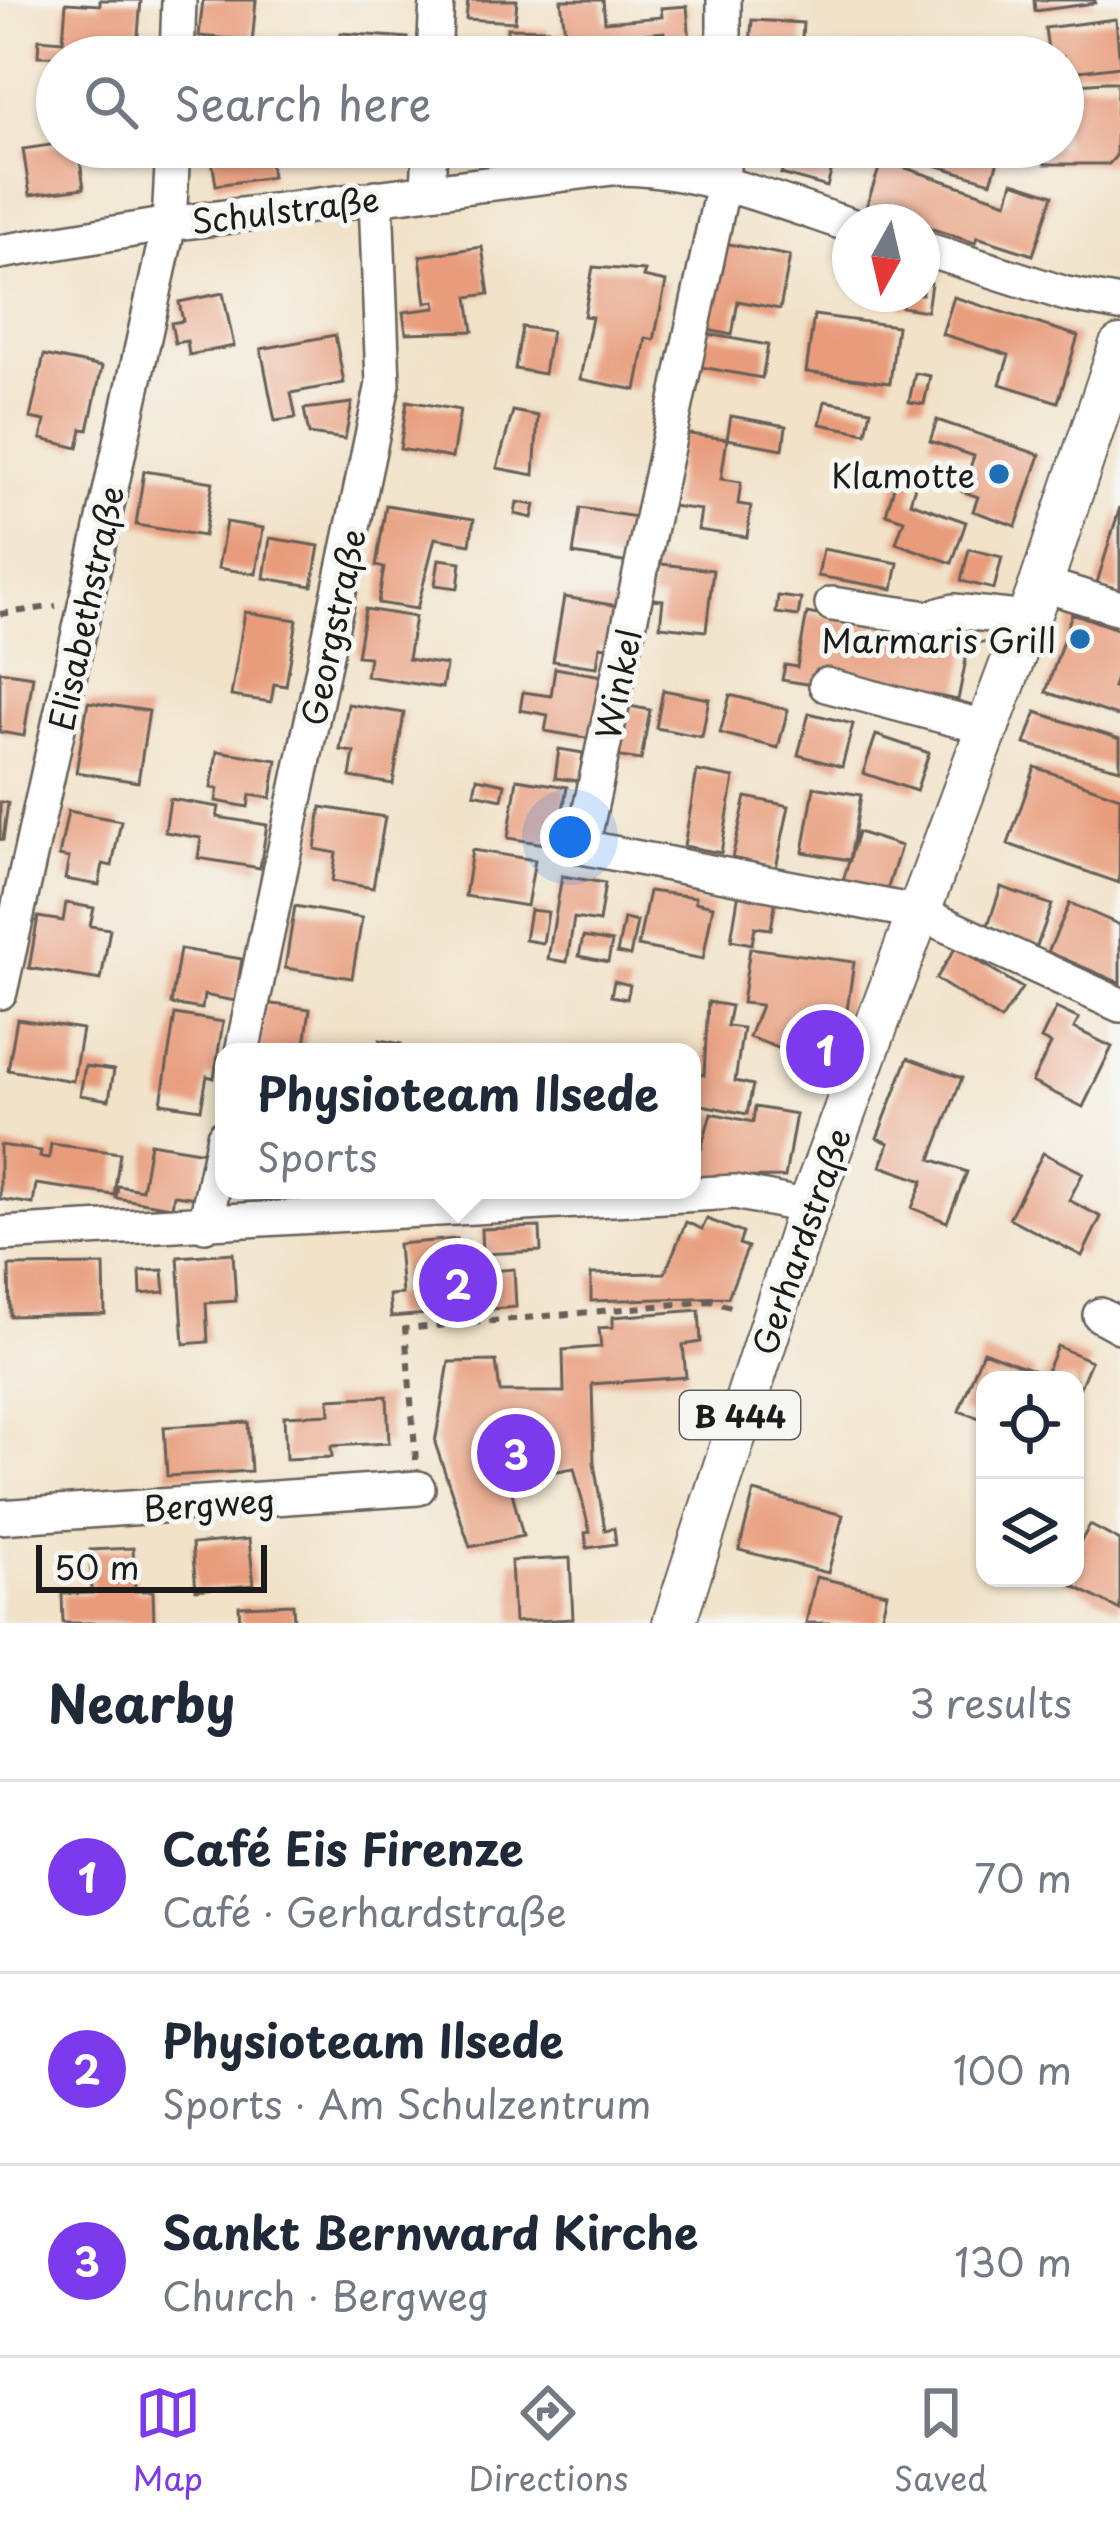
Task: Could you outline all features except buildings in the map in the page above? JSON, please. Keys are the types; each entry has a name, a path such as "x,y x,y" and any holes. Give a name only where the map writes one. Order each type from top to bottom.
{"main road":[{"name":"Gerhardstraße","path":"674,1623 770,1319 1034,601 1120,346"}],"street":[{"path":"178,36 179,0"},
{"path":"435,36 437,0"},
{"path":"724,0 724,36"},
{"name":"Elisabethstraße","path":"0,992 169,224 172,168"},
{"path":"428,190 429,168"},
{"name":"Schulstraße","path":"0,252 169,224 614,168 652,168 723,184 832,219"},
{"path":"723,168 723,184"},
{"name":"Winkel","path":"723,184 582,847 920,913"},
{"name":"Georgstraße","path":"244,1043 383,384 376,197"},
{"path":"940,254 1066,294 1120,304"},
{"path":"832,604 928,618 1034,601 1120,608"},
{"path":"826,686 988,728"},
{"path":"920,913 1120,1005"},
{"path":"206,1225 215,1180"},
{"path":"701,1194 735,1192 809,1208"},
{"path":"0,1234 623,1199"},
{"name":"Bergweg","path":"0,1517 418,1488"}],"path":[{"path":"0,614 86,602"},
{"path":"418,1488 405,1330 710,1301 770,1319"}],"place":[{"name":"Klamotte","path":"999,474"},
{"name":"Marmaris Grill","path":"1080,639"},
{"name":"Café Eis Firenze","path":"825,1049"},
{"name":"Physioteam Ilsede","path":"458,1283"},
{"name":"Sankt Bernward Kirche","path":"516,1453"}]}
